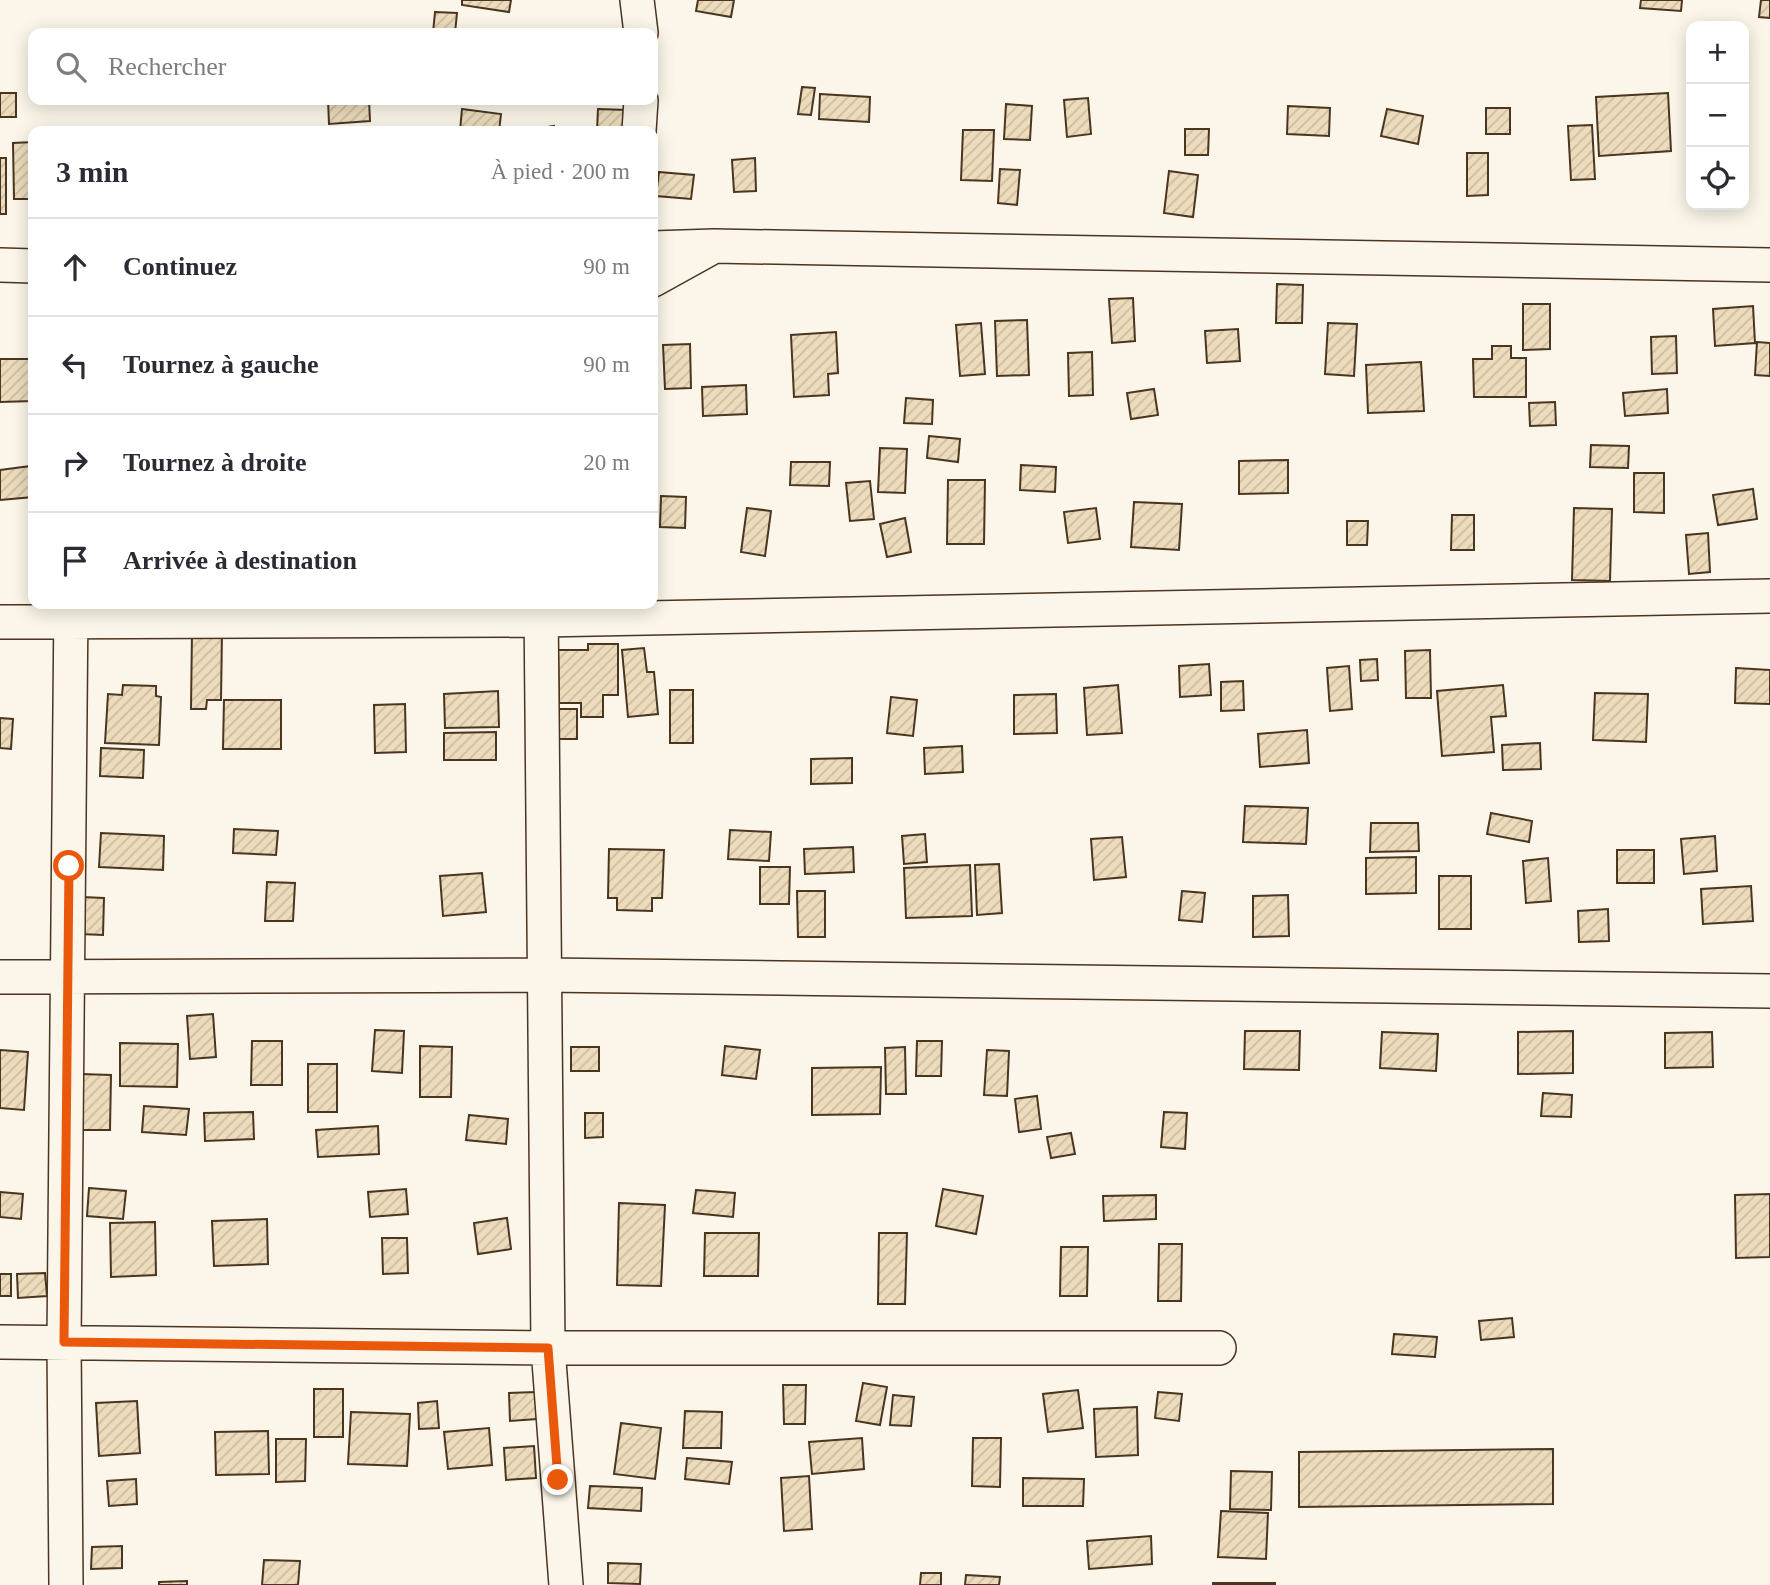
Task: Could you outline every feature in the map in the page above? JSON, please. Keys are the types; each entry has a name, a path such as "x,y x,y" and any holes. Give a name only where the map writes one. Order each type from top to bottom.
{"street":[{"path":"637,0 640,28"},
{"path":"639,126 641,105"},
{"path":"658,277 714,247"},
{"path":"658,248 1770,265"},
{"path":"0,265 28,266"},
{"path":"0,622 71,612 541,612 1770,596"},
{"path":"66,1585 64,1342 71,612"},
{"path":"541,612 548,1348 566,1585"},
{"path":"0,977 545,975 1770,991"},
{"path":"0,1342 548,1348 1219,1348"}],"building":[{"path":"462,0 511,0 509,12 462,5"},
{"path":"698,0 734,0 731,17 696,11"},
{"path":"1641,0 1682,0 1681,11 1640,8"},
{"path":"1761,0 1770,0 1770,18 1759,17"},
{"path":"435,12 457,13 456,28 433,28"},
{"path":"802,87 815,88 811,115 798,114"},
{"path":"0,93 16,93 16,117 0,117"},
{"path":"1668,93 1671,151 1599,156 1596,97"},
{"path":"820,94 870,97 869,122 819,119"},
{"path":"1088,98 1091,134 1067,137 1064,100"},
{"path":"1006,104 1032,106 1030,140 1004,139"},
{"path":"328,105 369,105 370,121 329,124"},
{"path":"1288,106 1330,108 1329,136 1287,134"},
{"path":"1486,108 1510,108 1510,134 1486,134"},
{"path":"462,109 501,114 500,126 460,126"},
{"path":"598,109 627,110 626,126 597,126"},
{"path":"1387,109 1423,116 1418,144 1381,136"},
{"path":"1592,125 1595,179 1571,180 1568,126"},
{"path":"1185,129 1209,129 1208,155 1185,155"},
{"path":"963,130 994,130 992,181 961,180"},
{"path":"28,142 28,199 14,199 13,143"},
{"path":"1467,153 1488,153 1488,195 1467,196"},
{"path":"0,158 6,158 6,214 0,214"},
{"path":"755,158 756,191 734,192 732,160"},
{"path":"1000,169 1020,170 1017,205 998,203"},
{"path":"1169,171 1198,175 1193,217 1164,213"},
{"path":"659,172 694,175 691,199 658,196"},
{"path":"1277,284 1303,285 1302,323 1276,323"},
{"path":"1133,298 1135,341 1112,343 1109,299"},
{"path":"1523,304 1550,304 1550,349 1523,350"},
{"path":"1753,306 1755,343 1715,346 1713,309"},
{"path":"1027,320 1029,375 997,376 995,321"},
{"path":"981,323 985,374 960,376 956,325"},
{"path":"1328,323 1357,324 1354,376 1325,374"},
{"path":"1238,329 1240,361 1207,363 1205,331"},
{"path":"836,332 838,373 828,374 829,395 794,397 791,335"},
{"path":"1676,336 1677,373 1652,374 1651,337"},
{"path":"1757,342 1770,343 1770,376 1755,375"},
{"path":"690,344 691,388 665,389 663,345"},
{"path":"1492,346 1511,346 1511,358 1526,358 1526,397 1474,397 1473,359 1492,359"},
{"path":"1092,352 1093,395 1069,396 1068,353"},
{"path":"0,359 28,359 28,401 0,402"},
{"path":"1421,362 1424,411 1368,413 1366,365"},
{"path":"746,385 747,414 703,416 702,387"},
{"path":"1154,389 1158,415 1131,419 1127,393"},
{"path":"1667,389 1668,413 1625,416 1623,393"},
{"path":"906,398 933,400 932,424 904,423"},
{"path":"1555,402 1556,425 1530,426 1529,403"},
{"path":"929,436 960,439 958,462 927,458"},
{"path":"1591,445 1629,446 1628,468 1590,467"},
{"path":"880,448 907,449 905,493 878,492"},
{"path":"1288,460 1288,493 1239,494 1239,461"},
{"path":"791,462 830,462 829,486 790,485"},
{"path":"1021,465 1056,467 1055,492 1020,490"},
{"path":"28,466 28,497 0,500 0,470"},
{"path":"1634,473 1664,473 1664,513 1634,512"},
{"path":"948,480 985,480 984,544 947,544"},
{"path":"870,481 874,519 850,521 846,483"},
{"path":"1753,489 1757,519 1718,525 1713,495"},
{"path":"661,496 686,497 685,528 660,527"},
{"path":"1134,502 1182,504 1179,550 1131,547"},
{"path":"747,508 771,511 765,556 741,552"},
{"path":"1096,508 1100,539 1068,543 1064,512"},
{"path":"1574,508 1612,509 1610,581 1572,580"},
{"path":"1452,515 1474,515 1474,550 1451,550"},
{"path":"905,518 911,552 887,557 880,524"},
{"path":"1347,521 1368,521 1367,545 1347,545"},
{"path":"1708,533 1710,572 1689,574 1686,535"},
{"path":"192,631 222,632 221,700 207,700 206,709 191,709"},
{"path":"588,644 618,644 618,695 603,695 603,717 581,717 581,703 559,703 558,650 588,650"},
{"path":"644,648 647,672 654,672 658,714 628,717 622,650"},
{"path":"1430,650 1431,698 1406,698 1405,651"},
{"path":"1377,659 1378,680 1361,681 1360,660"},
{"path":"1209,664 1211,695 1180,697 1179,666"},
{"path":"1349,666 1352,709 1330,711 1327,668"},
{"path":"1736,668 1770,670 1770,704 1735,703"},
{"path":"1243,681 1244,710 1221,711 1221,682"},
{"path":"123,685 156,686 156,696 161,697 159,745 105,743 108,694 122,695"},
{"path":"1118,685 1122,733 1087,735 1084,688"},
{"path":"1503,685 1506,716 1491,717 1494,752 1442,756 1437,691"},
{"path":"670,690 693,690 693,743 670,743"},
{"path":"498,691 499,727 445,728 444,694"},
{"path":"1595,693 1648,694 1646,742 1593,740"},
{"path":"1056,694 1057,733 1014,734 1014,695"},
{"path":"891,697 917,700 913,736 887,733"},
{"path":"224,700 281,700 281,749 223,749"},
{"path":"405,704 406,752 375,753 374,705"},
{"path":"557,709 577,709 577,739 557,739"},
{"path":"0,718 13,719 11,749 0,748"},
{"path":"1307,730 1309,763 1260,767 1258,734"},
{"path":"496,732 496,760 444,760 444,733"},
{"path":"1540,743 1541,769 1503,770 1502,745"},
{"path":"962,746 963,772 925,774 924,748"},
{"path":"101,748 144,750 143,778 100,776"},
{"path":"852,758 852,783 811,784 811,759"},
{"path":"1245,806 1308,808 1306,844 1243,842"},
{"path":"1491,813 1532,821 1529,842 1487,834"},
{"path":"1371,823 1418,823 1419,851 1370,852"},
{"path":"234,829 278,831 276,855 233,853"},
{"path":"730,830 771,832 769,861 728,859"},
{"path":"101,833 164,836 163,870 99,867"},
{"path":"925,834 927,862 904,864 902,836"},
{"path":"1715,836 1717,871 1684,874 1681,839"},
{"path":"1122,837 1126,877 1094,880 1091,839"},
{"path":"853,847 854,872 805,874 804,849"},
{"path":"609,849 664,850 662,898 652,898 652,911 617,910 617,898 608,898"},
{"path":"1617,850 1654,850 1654,883 1617,883"},
{"path":"1416,857 1416,893 1366,894 1366,858"},
{"path":"1548,858 1551,901 1526,903 1523,861"},
{"path":"999,864 1002,913 977,915 975,865"},
{"path":"970,865 972,916 906,918 904,868"},
{"path":"760,867 790,867 789,904 760,904"},
{"path":"482,873 486,912 443,916 440,876"},
{"path":"1439,876 1471,876 1471,929 1439,929"},
{"path":"267,882 295,883 293,921 265,921"},
{"path":"1751,886 1753,921 1703,924 1701,889"},
{"path":"797,891 825,891 825,937 798,937"},
{"path":"1182,891 1205,893 1202,922 1179,920"},
{"path":"1288,895 1289,936 1253,937 1253,896"},
{"path":"82,897 104,898 103,935 80,934"},
{"path":"1608,909 1609,941 1579,942 1578,911"},
{"path":"213,1014 216,1057 190,1059 187,1016"},
{"path":"375,1030 404,1031 402,1073 372,1071"},
{"path":"1245,1031 1300,1031 1299,1070 1244,1069"},
{"path":"1573,1031 1573,1073 1518,1074 1518,1032"},
{"path":"1382,1032 1438,1034 1436,1071 1380,1068"},
{"path":"1712,1032 1713,1067 1665,1068 1665,1033"},
{"path":"252,1041 282,1041 282,1085 251,1085"},
{"path":"917,1041 942,1041 941,1076 916,1076"},
{"path":"120,1043 178,1044 177,1087 120,1086"},
{"path":"420,1046 452,1047 451,1097 420,1097"},
{"path":"725,1046 760,1050 756,1079 722,1075"},
{"path":"571,1047 599,1047 599,1071 571,1071"},
{"path":"905,1047 906,1094 886,1094 885,1048"},
{"path":"0,1050 28,1052 24,1110 0,1108"},
{"path":"987,1050 1009,1051 1007,1096 984,1095"},
{"path":"308,1064 337,1064 337,1112 308,1112"},
{"path":"881,1067 880,1114 812,1115 812,1068"},
{"path":"81,1074 111,1075 110,1130 80,1130"},
{"path":"1543,1093 1572,1095 1571,1117 1541,1116"},
{"path":"1037,1096 1041,1129 1019,1132 1015,1099"},
{"path":"144,1106 189,1109 186,1135 142,1132"},
{"path":"253,1112 254,1139 205,1141 204,1113"},
{"path":"1164,1112 1187,1113 1185,1149 1161,1147"},
{"path":"585,1113 603,1113 603,1137 585,1138"},
{"path":"469,1115 508,1119 506,1144 466,1140"},
{"path":"378,1126 379,1154 318,1157 316,1130"},
{"path":"1071,1133 1075,1154 1051,1158 1047,1137"},
{"path":"89,1188 126,1191 123,1219 87,1216"},
{"path":"406,1189 408,1214 370,1217 368,1192"},
{"path":"943,1189 983,1196 976,1234 936,1226"},
{"path":"696,1190 735,1193 733,1217 693,1213"},
{"path":"0,1192 23,1194 21,1219 0,1217"},
{"path":"1770,1194 1770,1257 1736,1258 1735,1195"},
{"path":"1156,1195 1156,1219 1104,1221 1103,1196"},
{"path":"619,1203 665,1205 661,1286 617,1285"},
{"path":"507,1218 511,1249 478,1254 474,1223"},
{"path":"267,1219 268,1264 214,1266 212,1221"},
{"path":"155,1222 156,1275 111,1277 110,1223"},
{"path":"705,1233 759,1233 758,1276 704,1276"},
{"path":"879,1233 907,1233 905,1304 878,1304"},
{"path":"382,1238 407,1238 408,1273 383,1274"},
{"path":"1159,1244 1182,1244 1181,1301 1158,1301"},
{"path":"1061,1247 1088,1247 1087,1296 1060,1296"},
{"path":"45,1273 47,1296 18,1298 17,1274"},
{"path":"0,1274 11,1274 11,1296 0,1296"},
{"path":"1512,1318 1514,1337 1481,1340 1479,1321"},
{"path":"1394,1334 1437,1337 1435,1357 1392,1354"},
{"path":"863,1383 887,1387 880,1425 856,1421"},
{"path":"783,1385 806,1385 805,1424 784,1424"},
{"path":"314,1389 343,1389 343,1437 314,1437"},
{"path":"1078,1390 1083,1428 1048,1432 1043,1394"},
{"path":"535,1392 537,1419 510,1421 509,1393"},
{"path":"1158,1392 1182,1394 1179,1421 1155,1418"},
{"path":"893,1395 914,1397 911,1426 890,1425"},
{"path":"137,1401 140,1453 99,1456 96,1403"},
{"path":"437,1401 439,1428 419,1429 418,1403"},
{"path":"1137,1407 1138,1455 1096,1457 1094,1409"},
{"path":"685,1411 722,1412 721,1448 683,1448"},
{"path":"351,1412 410,1414 407,1466 348,1464"},
{"path":"621,1423 661,1428 655,1479 614,1474"},
{"path":"489,1428 492,1465 448,1469 444,1432"},
{"path":"268,1431 269,1474 216,1475 215,1432"},
{"path":"862,1438 864,1469 812,1474 809,1442"},
{"path":"973,1438 1001,1438 1000,1487 972,1486"},
{"path":"276,1439 306,1439 305,1481 276,1482"},
{"path":"534,1446 536,1478 506,1480 504,1448"},
{"path":"1553,1449 1553,1504 1299,1507 1299,1452"},
{"path":"687,1458 732,1462 729,1484 685,1479"},
{"path":"1231,1471 1272,1472 1271,1510 1230,1509"},
{"path":"809,1476 812,1529 784,1531 781,1478"},
{"path":"1023,1478 1084,1479 1083,1506 1023,1506"},
{"path":"136,1479 137,1504 109,1506 107,1481"},
{"path":"590,1486 642,1488 641,1511 588,1508"},
{"path":"1221,1511 1268,1513 1266,1559 1218,1557"},
{"path":"1151,1536 1152,1564 1089,1569 1087,1541"},
{"path":"122,1546 122,1568 91,1569 92,1547"},
{"path":"264,1560 300,1561 298,1585 262,1585"},
{"path":"608,1563 641,1564 640,1584 608,1583"},
{"path":"921,1573 941,1573 941,1585 920,1585"},
{"path":"966,1575 1000,1577 999,1585 965,1585"},
{"path":"187,1581 187,1585 159,1585 159,1582"},
{"path":"1275,1583 1275,1585 1213,1585"}],"route":[{"path":"69,866 64,1342 548,1348 558,1480"}]}
